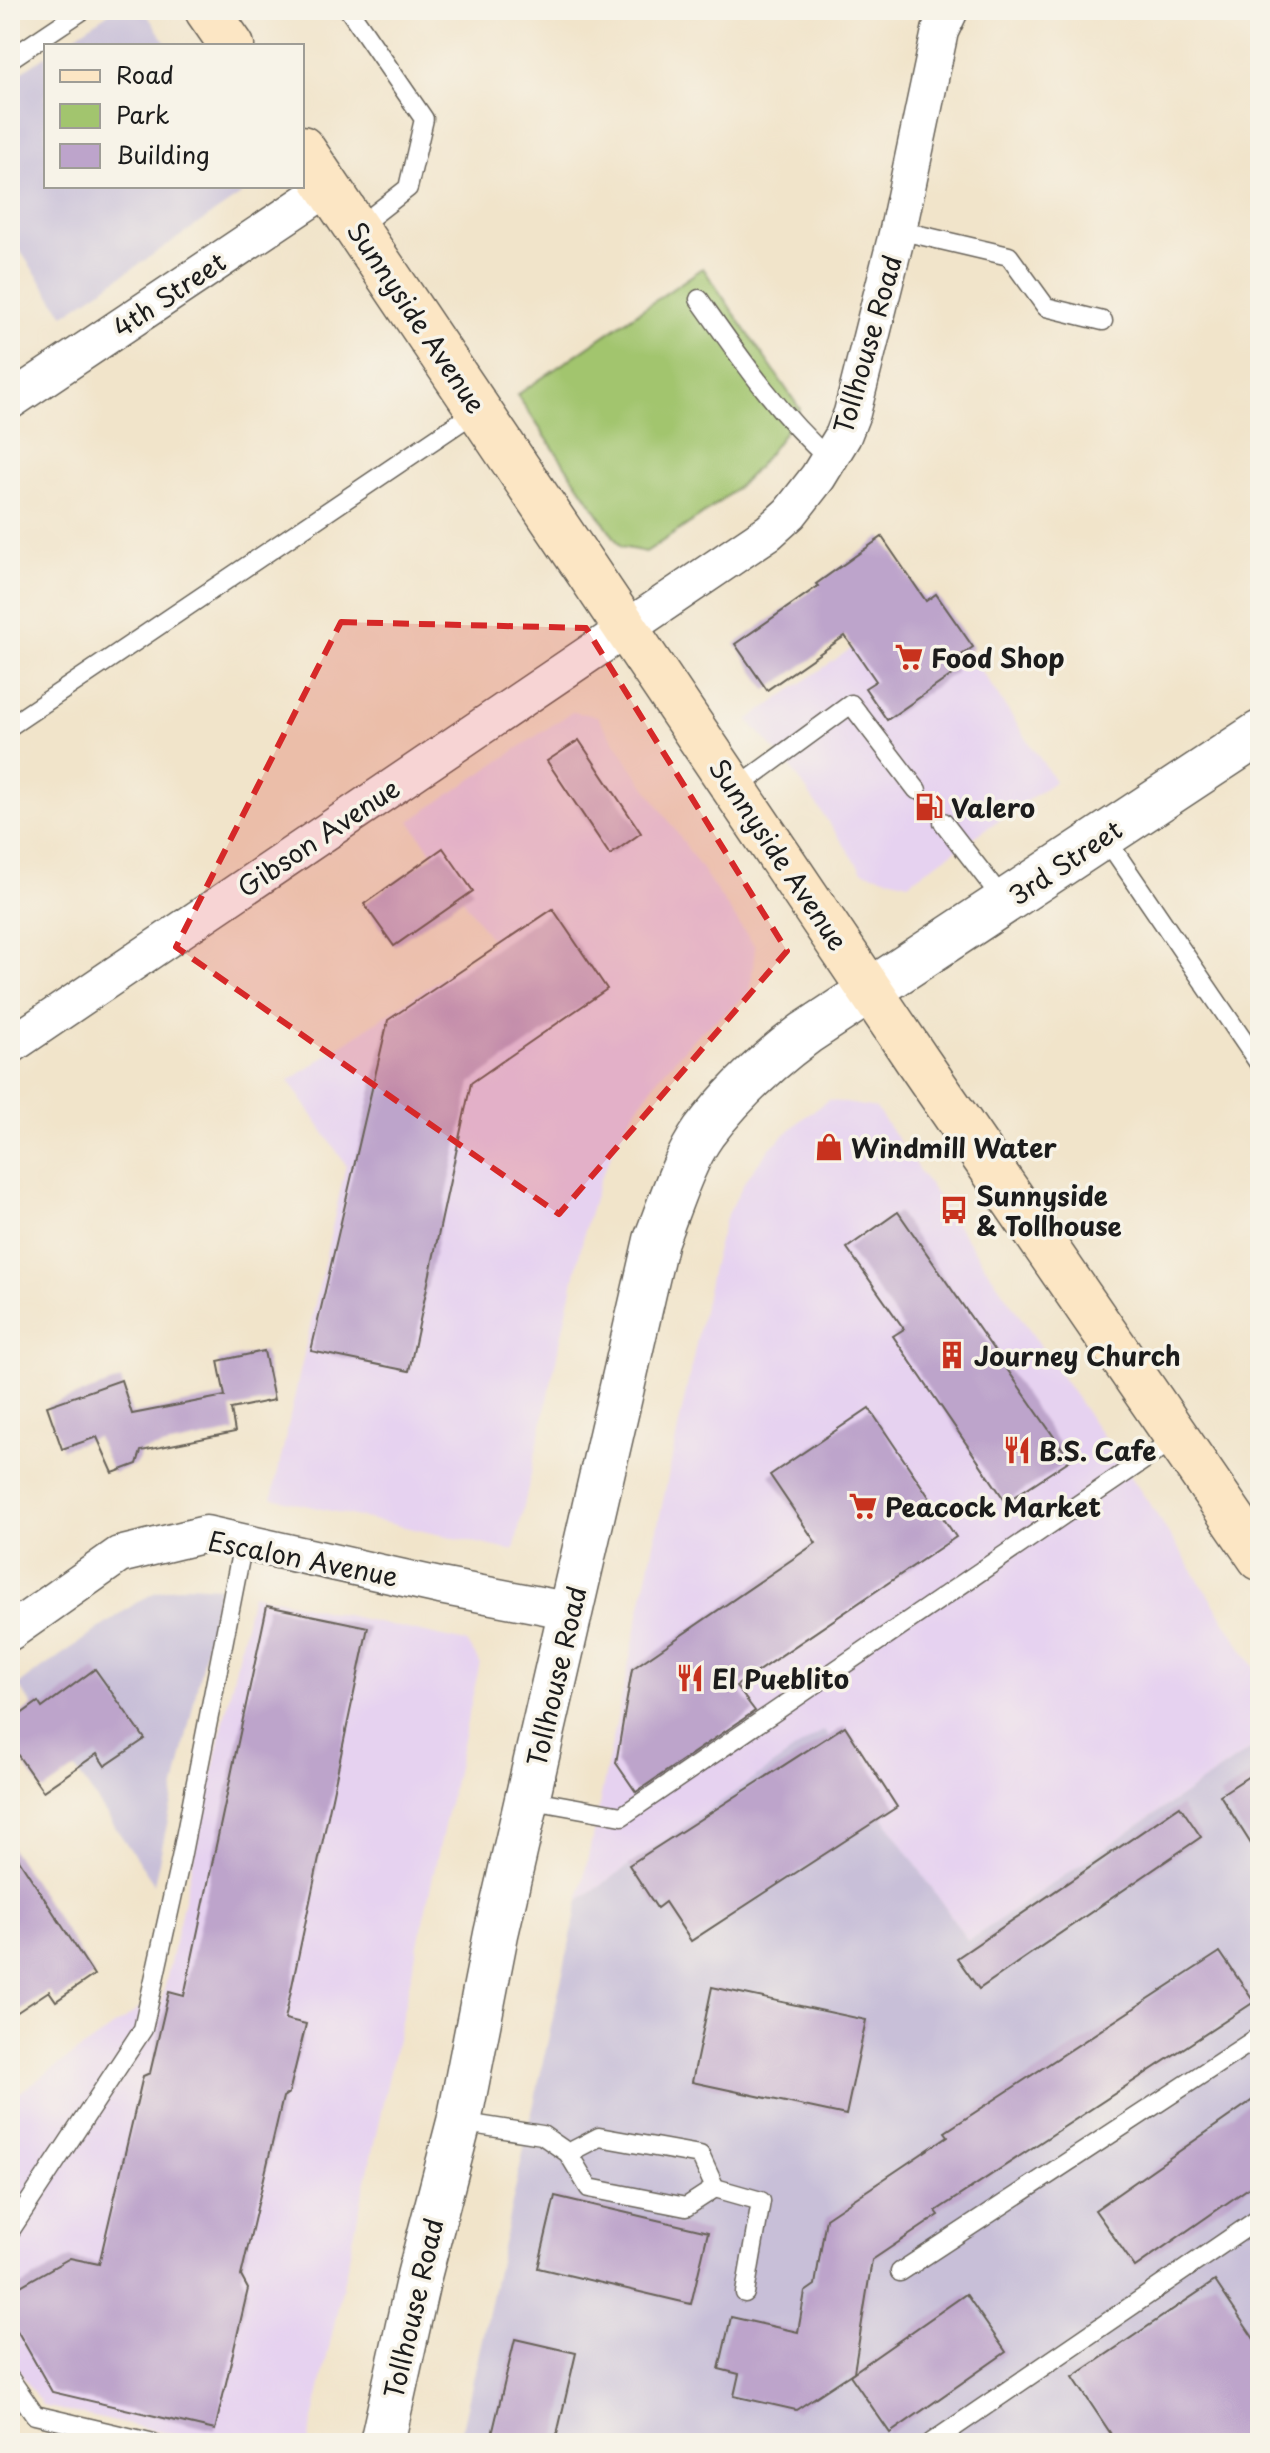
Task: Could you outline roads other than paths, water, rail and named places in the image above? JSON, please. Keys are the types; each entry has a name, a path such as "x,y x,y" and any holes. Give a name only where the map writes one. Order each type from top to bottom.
{"main road":[{"path":"207,10 231,44"},
{"name":"Sunnyside Avenue","path":"304,151 871,991 1260,1558"}],"street":[{"name":"Tollhouse Road","path":"627,628 769,532 805,496 830,460 852,413 898,230 937,46 949,12"},
{"name":"4th Street","path":"10,401 329,187"},
{"name":"Gibson Avenue","path":"10,1046 627,628"},
{"name":"3rd Street","path":"871,991 1260,733"},
{"name":"Tollhouse Road","path":"382,2443 419,2276 459,2122 493,1948 656,1240 683,1173 703,1134 741,1090 792,1044 871,991"},
{"name":"Escalon Avenue","path":"10,1632 119,1555 206,1534 440,1586 571,1611"}],"lane":[{"path":"10,59 83,10"},
{"path":"349,10 424,119 408,188 398,199 357,228"},
{"path":"898,230 1009,256 1046,307 1103,321"},
{"path":"699,299 798,432 830,460"},
{"path":"10,726 480,409"},
{"path":"735,789 851,704 917,790"},
{"path":"943,822 1005,902"},
{"path":"1104,836 1260,1065"},
{"path":"527,1799 622,1816 1176,1438"},
{"path":"10,2231 143,2029 181,1858 243,1543"},
{"path":"900,2272 1260,2036"},
{"path":"459,2122 542,2135 568,2153 589,2188 686,2207 715,2188 761,2201 745,2293"},
{"path":"568,2153 599,2137 700,2155 715,2188"},
{"path":"931,2443 1260,2218"},
{"path":"10,2379 35,2415 154,2443"}],"place":[{"name":"Food Shop","path":"909,657"},
{"name":"Valero","path":"929,807"},
{"name":"Windmill Water","path":"829,1147"},
{"name":"Sunnyside & Tollhouse","path":"954,1210"},
{"name":"Journey Church","path":"952,1355"},
{"name":"B.S. Cafe","path":"1017,1450"},
{"name":"Peacock Market","path":"863,1506"},
{"name":"El Pueblito","path":"690,1678"}]}
